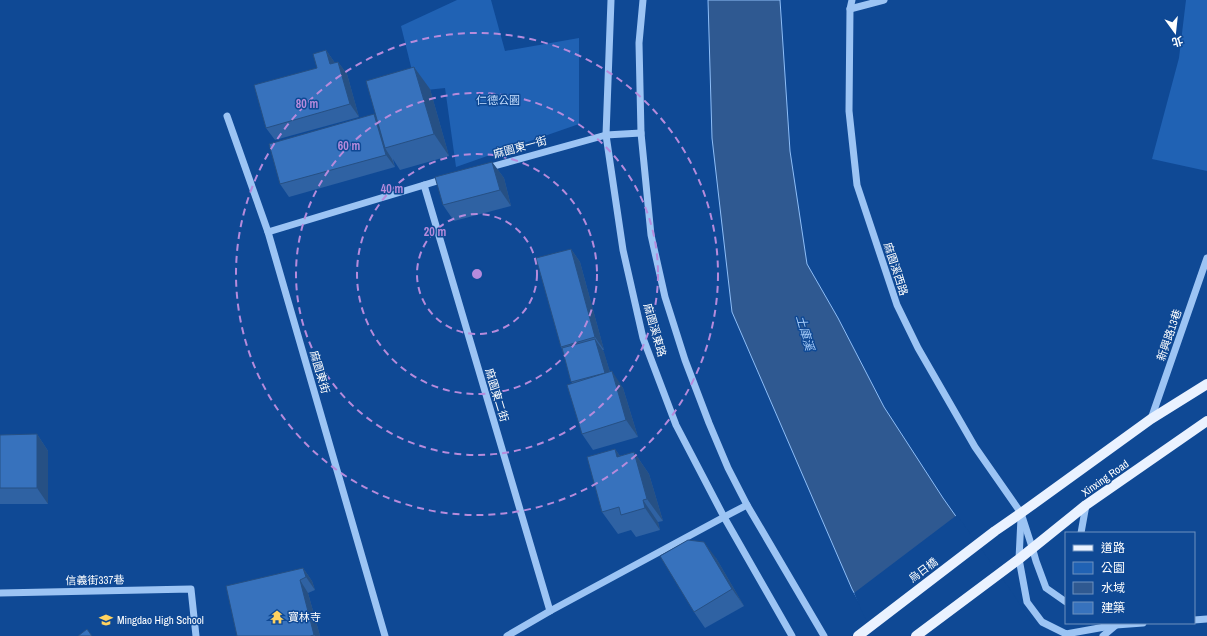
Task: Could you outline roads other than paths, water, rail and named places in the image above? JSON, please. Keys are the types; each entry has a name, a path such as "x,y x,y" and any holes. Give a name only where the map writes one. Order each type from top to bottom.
{"main road":[{"name":"Xinxing Road","path":"995,531 1151,419 1207,384"},
{"name":"Xinxing Road","path":"1016,561 1086,505 1207,421"},
{"name":"烏日橋","path":"858,636 995,531"},
{"path":"916,636 1016,561"}],"street":[{"name":"麻園溪東路","path":"610,0 606,135 623,250 643,338 676,425 724,516 792,636"},
{"name":"麻園溪東路","path":"643,0 639,43 641,133 651,235 665,297 684,360 728,468 746,505 824,636"},
{"name":"麻園溪西路","path":"852,0 850,9 849,111 857,185 897,305 918,348 975,447 1021,513 1046,588 1065,601"},
{"path":"850,9 884,0"},
{"name":"麻園東街","path":"227,116 268,232 385,636"},
{"name":"麻園東一街","path":"477,170 606,135 641,133"},
{"path":"268,232 454,177"},
{"name":"麻園東二街","path":"424,185 550,611"},
{"name":"新興路13巷","path":"1151,419 1207,258"},
{"path":"508,636 550,611 746,505"},
{"path":"1081,532 1086,505"},
{"path":"1021,513 1016,561 1027,602 1042,622 1066,634 1130,624"},
{"name":"信義街337巷","path":"0,593 191,589 196,636"},
{"path":"1195,620 1207,619"},
{"path":"1112,624 1116,625"},
{"path":"1103,636 1116,625"}],"water":[{"name":"土庫溪","path":"708,0 780,0 790,151 807,264 838,318 884,407 943,498 1010,593 878,636 852,589 732,312 712,138"}],"place":[{"name":"寶林寺","path":"277,617"},
{"name":"Mingdao High School","path":"106,620"}],"park label":[{"name":"仁德公園","path":"498,100"}]}
